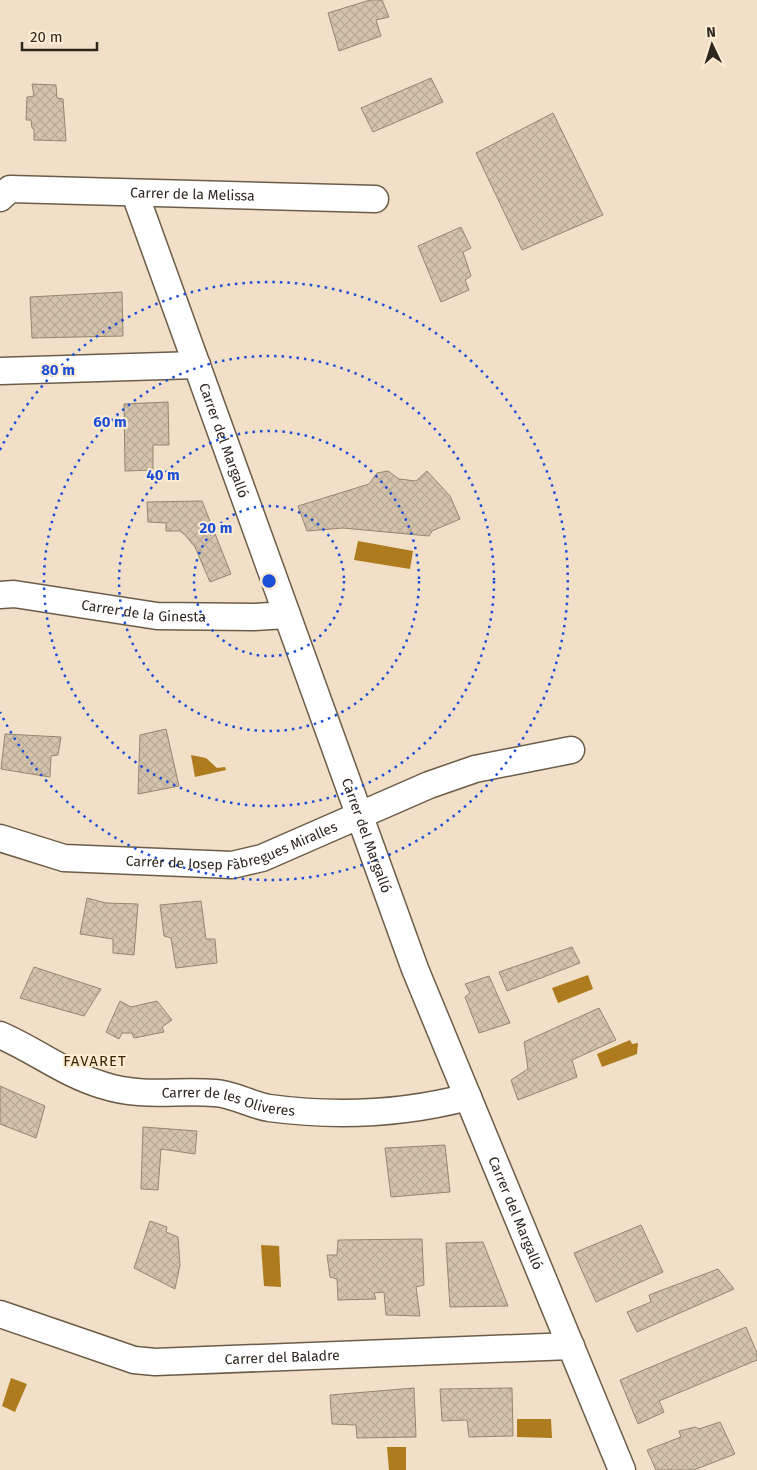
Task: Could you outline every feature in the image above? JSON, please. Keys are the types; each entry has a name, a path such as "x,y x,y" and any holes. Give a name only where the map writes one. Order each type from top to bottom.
{"street":[{"name":"Carrer de la Melissa","path":"5,194 135,194 374,199"},
{"name":"Carrer del Margalló","path":"135,194 415,969 622,1470"},
{"path":"0,371 197,365"},
{"name":"Carrer de la Ginesta","path":"0,595 14,594 157,616 254,618 287,615"},
{"name":"Carrer de Josep Fàbregues Miralles","path":"0,838 64,858 232,865 262,858 429,785 475,769 571,750"},
{"name":"Carrer de les Oliveres","path":"0,1035 24,1046 75,1076 103,1086 150,1094 216,1093 264,1107 311,1114 372,1113 429,1107 468,1097"},
{"name":"Carrer del Baladre","path":"0,1314 134,1360 155,1362 572,1346"}],"shaded area":[{"path":"358,541 413,551 410,569 354,560"},
{"path":"191,755 206,758 217,768 225,767 226,770 195,777"},
{"path":"588,975 593,989 558,1003 552,988"},
{"path":"630,1040 632,1044 638,1043 637,1054 602,1067 597,1054"},
{"path":"261,1245 279,1246 281,1287 264,1286"},
{"path":"11,1378 27,1384 15,1412 2,1406"},
{"path":"517,1419 551,1419 552,1438 517,1437"},
{"path":"387,1447 406,1447 406,1470 389,1470"}],"building":[{"path":"370,0 382,0 389,17 376,20 381,36 339,51 328,13"},
{"path":"431,78 443,102 373,132 361,108"},
{"path":"32,84 56,85 57,98 63,99 66,141 34,140 34,129 32,128 31,120 26,120 27,97 34,96"},
{"path":"553,113 603,215 522,250 476,153"},
{"path":"461,227 471,248 463,252 471,276 465,280 469,290 441,302 418,246"},
{"path":"122,292 123,336 32,338 30,297"},
{"path":"168,402 169,445 153,445 153,470 125,471 124,404"},
{"path":"388,471 399,479 416,481 427,471 450,496 460,519 432,531 429,536 343,528 307,531 298,506 369,484 377,473"},
{"path":"202,501 231,574 210,582 195,547 185,535 180,531 166,531 166,523 148,522 147,502"},
{"path":"166,729 179,786 138,794 140,735"},
{"path":"5,734 61,737 58,755 51,756 50,777 1,769"},
{"path":"87,898 106,903 138,904 134,955 113,953 113,939 80,934"},
{"path":"201,901 206,939 215,939 217,963 176,968 171,938 164,936 160,905"},
{"path":"572,947 580,963 507,991 499,972"},
{"path":"34,967 101,989 84,1016 20,998"},
{"path":"489,976 510,1023 479,1033 465,997 470,993 465,984"},
{"path":"120,1001 131,1007 157,1001 172,1020 162,1027 164,1032 134,1038 132,1033 122,1033 119,1039 106,1032"},
{"path":"599,1008 616,1040 572,1060 577,1077 518,1100 511,1080 528,1069 524,1042"},
{"path":"0,1086 45,1106 36,1138 0,1124"},
{"path":"143,1127 197,1131 195,1154 161,1149 158,1190 141,1189"},
{"path":"445,1145 450,1192 391,1197 385,1148"},
{"path":"150,1221 167,1227 166,1232 178,1237 180,1265 175,1289 134,1268"},
{"path":"641,1225 663,1272 596,1302 574,1253"},
{"path":"422,1239 424,1285 416,1287 420,1316 386,1315 384,1292 374,1293 376,1299 338,1300 337,1279 330,1277 327,1255 337,1255 338,1240"},
{"path":"483,1242 508,1306 450,1307 446,1243"},
{"path":"718,1269 734,1289 637,1332 627,1312 651,1302 649,1295"},
{"path":"746,1327 757,1353 757,1360 659,1401 664,1412 638,1424 620,1380"},
{"path":"414,1388 416,1437 357,1438 356,1425 332,1424 330,1395"},
{"path":"512,1388 513,1436 469,1437 467,1420 442,1421 440,1389"},
{"path":"720,1422 735,1454 694,1470 656,1470 647,1450 681,1437 679,1431 695,1427 699,1429"}],"district":[{"name":"FAVARET","path":"95,1061"}]}
